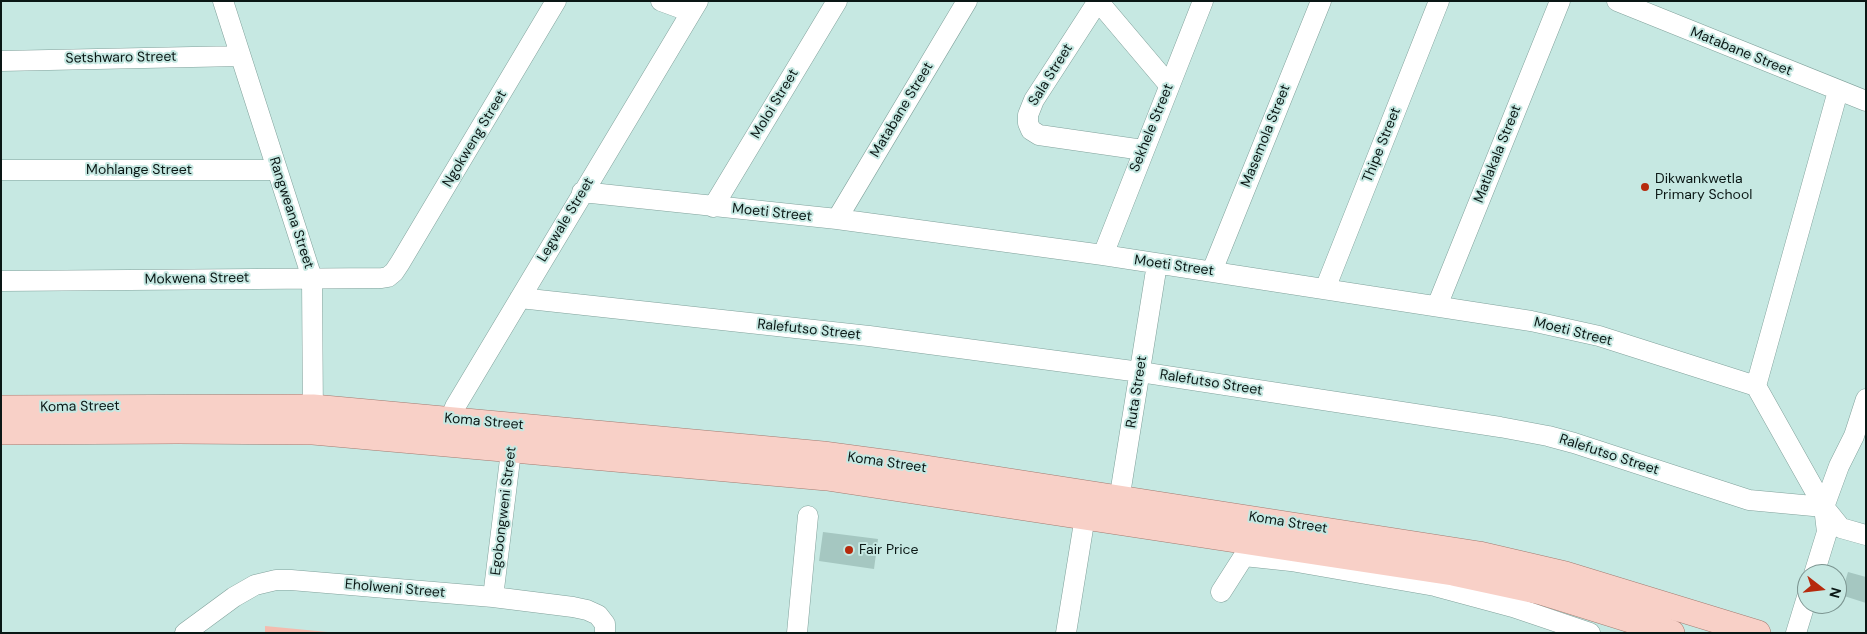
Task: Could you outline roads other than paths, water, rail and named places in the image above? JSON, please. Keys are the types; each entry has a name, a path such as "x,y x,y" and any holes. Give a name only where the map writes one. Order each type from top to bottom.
{"main road":[{"name":"Koma Street","path":"1,408 313,408 823,454 905,465 1087,504 1453,573 1541,592 1672,633"},
{"name":"Koma Street","path":"1,432 313,432 827,478 1087,504"},
{"name":"Koma Street","path":"1118,509 1409,542 1506,559 1565,574 1758,633"}],"street":[{"name":"Rangweana Street","path":"223,1 312,278 313,432"},
{"name":"Ngokweng Street","path":"391,275 400,263 556,1"},
{"path":"661,1 694,7"},
{"name":"Moloi Street","path":"713,207 836,1"},
{"name":"Matabane Street","path":"836,220 967,1"},
{"path":"1098,1 1169,85"},
{"name":"Sala Street","path":"1098,1 1034,100 1028,115 1028,123 1031,130 1039,135 1143,150"},
{"name":"Sekhele Street","path":"1103,255 1203,1"},
{"name":"Masemola Street","path":"1212,272 1321,1"},
{"name":"Thipe Street","path":"1325,288 1439,1"},
{"name":"Matlakala Street","path":"1437,306 1560,1"},
{"name":"Matabane Street","path":"1618,1 1866,101"},
{"name":"Legwale Street","path":"447,443 450,419 455,406 694,7"},
{"name":"Setshwaro Street","path":"1,60 240,56"},
{"path":"1838,91 1756,386 1824,507 1840,528 1866,535"},
{"name":"Mohlange Street","path":"1,170 277,170"},
{"name":"Moeti Street","path":"582,192 836,220 1103,255 1437,306 1569,328 1756,386"},
{"name":"Ruta Street","path":"1118,509 1157,264"},
{"name":"Mokwena Street","path":"1,281 382,278 391,275"},
{"name":"Ralefutso Street","path":"520,298 869,336 1140,372 1528,432 1574,443 1742,498 1824,507"},
{"path":"1817,564 1827,532 1824,507 1839,466 1854,436 1866,399"},
{"name":"Egobongweni Street","path":"493,597 514,425"},
{"path":"1066,633 1087,504"},
{"path":"796,633 808,516"},
{"path":"1221,592 1244,556 1291,561 1435,586 1513,607 1590,633"},
{"name":"Eholweni Street","path":"185,633 234,597 255,585 276,580 493,597 586,610 598,615 605,624 605,633"},
{"path":"1796,633 1802,614"}],"place":[{"name":"Dikwankwetla Primary School","path":"1645,187"},
{"name":"Fair Price","path":"849,550"}]}
